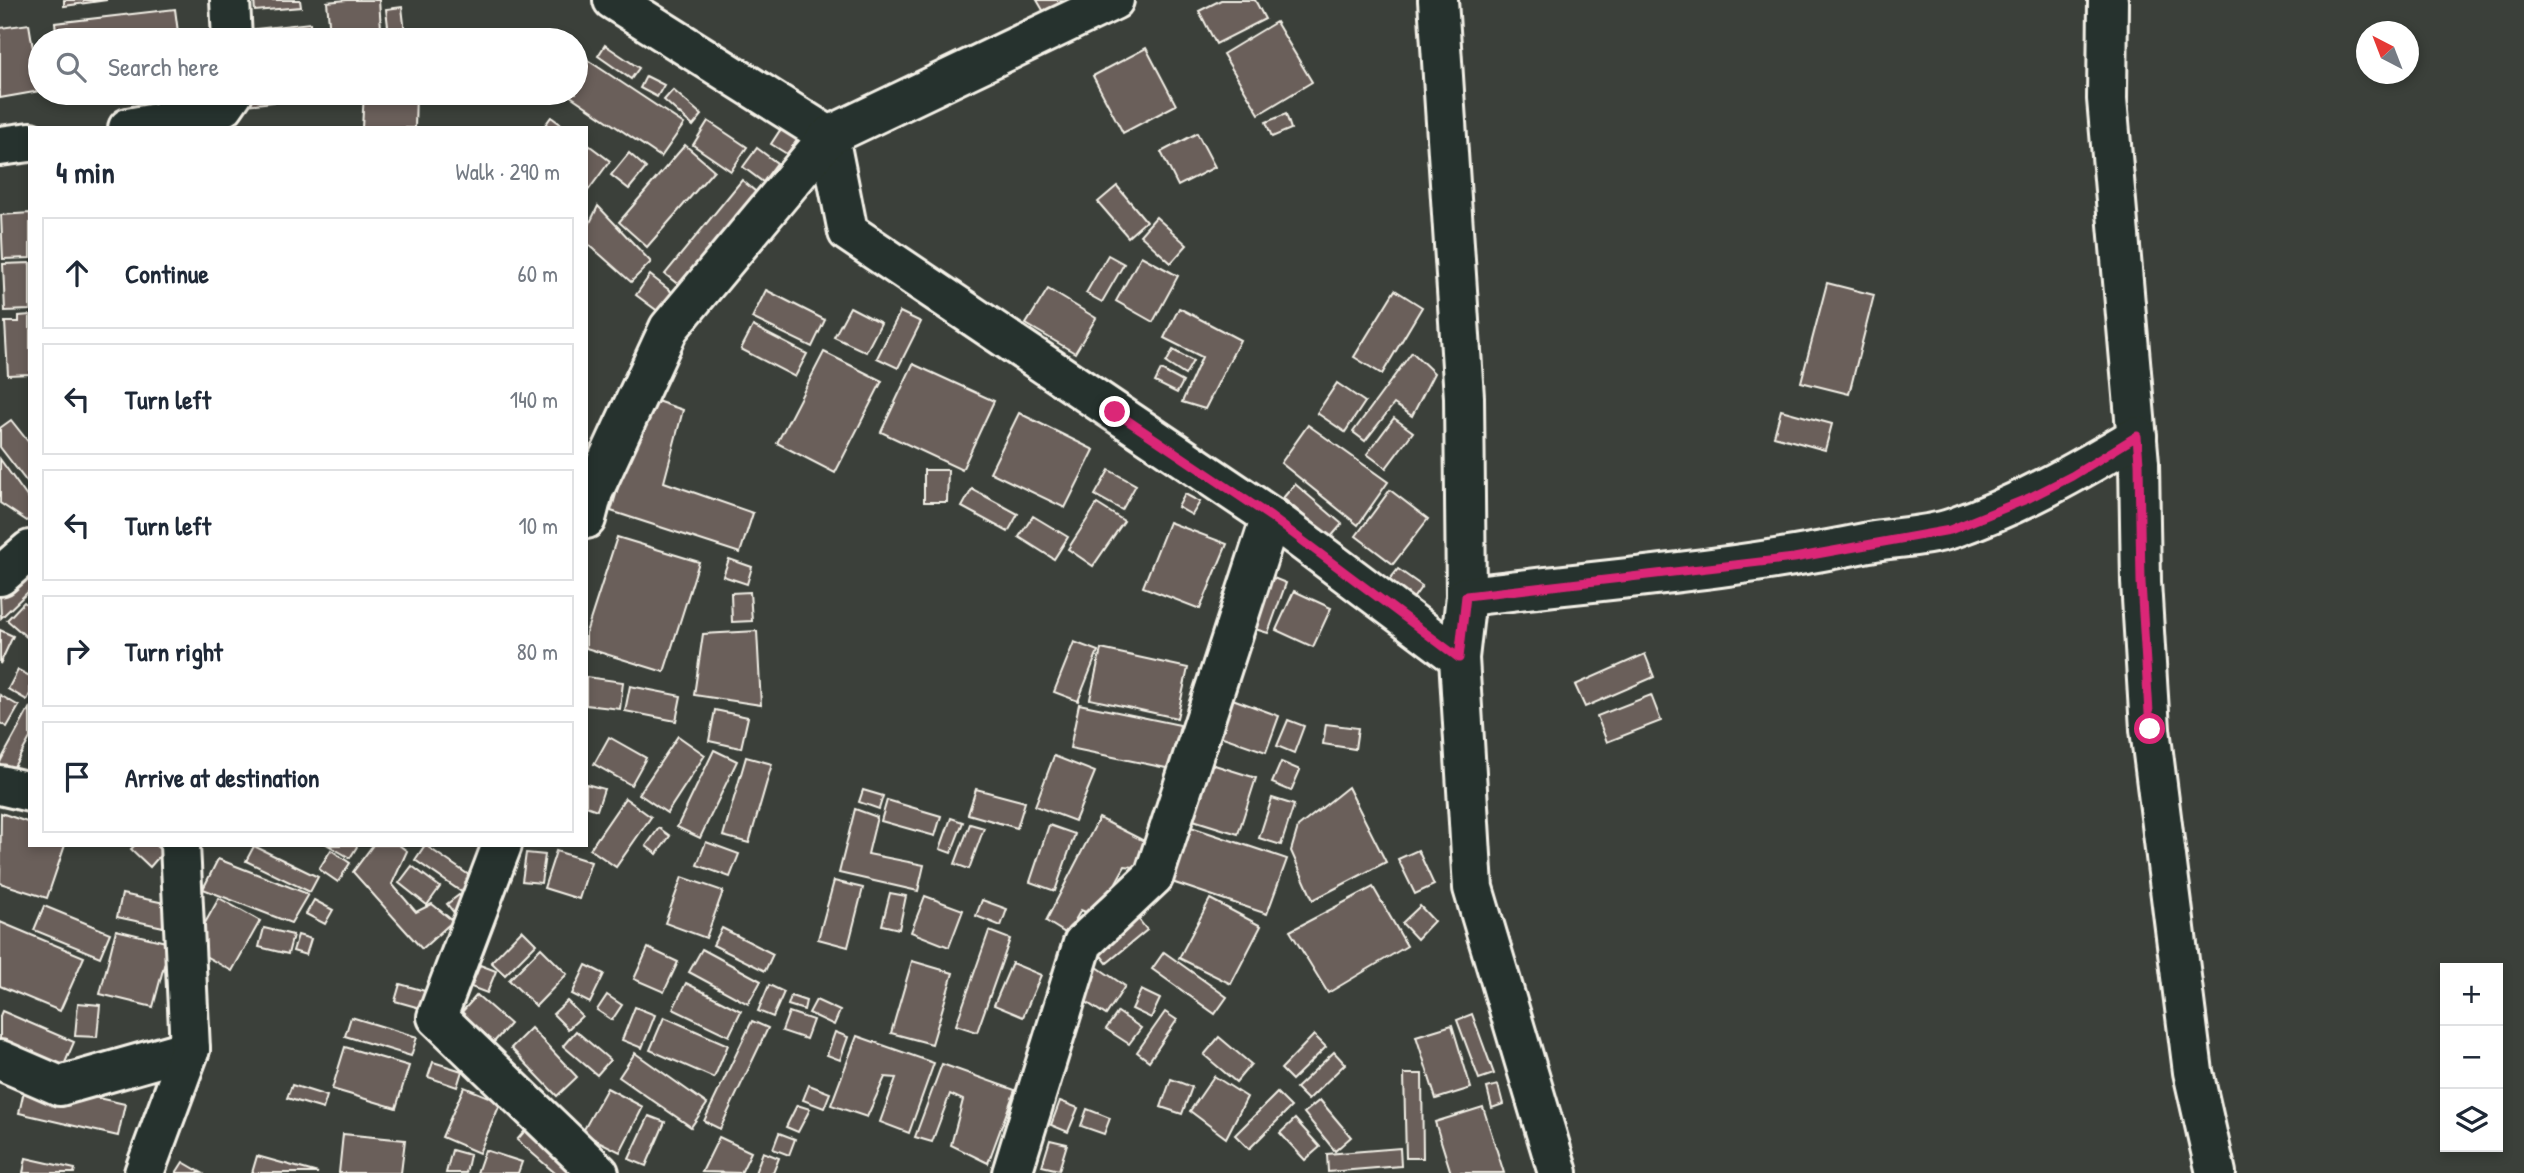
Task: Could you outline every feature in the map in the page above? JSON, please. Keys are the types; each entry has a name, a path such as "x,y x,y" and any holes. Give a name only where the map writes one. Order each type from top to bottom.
{"street":[{"path":"230,0 231,28"},
{"path":"613,0 829,136 848,232 1271,517 1459,658"},
{"path":"588,500 669,328 829,136 1114,0"},
{"path":"1438,0 1464,397 1466,596 1459,658 1473,888 1558,1173"},
{"path":"2108,0 2107,99 2139,463 2141,582 2150,729 2193,1072 2216,1173"},
{"path":"139,126 196,116 224,105"},
{"path":"0,146 28,142"},
{"path":"1466,596 1794,558 1950,530 2029,498 2072,476 2137,436"},
{"path":"1012,1173 1083,943 1154,876 1271,517"},
{"path":"0,574 28,550"},
{"path":"0,785 28,792"},
{"path":"144,1173 190,1049 180,847"},
{"path":"501,847 437,1017 599,1173"},
{"path":"0,1060 60,1086 190,1049"}],"building":[{"path":"64,0 107,0 64,6"},
{"path":"254,0 300,0 301,7 255,11"},
{"path":"379,0 381,28 330,28 327,2"},
{"path":"1037,0 1071,0 1044,12"},
{"path":"1221,0 1255,0 1265,19 1216,44 1199,11"},
{"path":"402,7 404,28 388,28 386,9"},
{"path":"175,9 177,28 56,28 55,23"},
{"path":"1276,22 1312,82 1259,114 1223,54"},
{"path":"310,23 311,28 264,28"},
{"path":"29,24 28,93 0,98 0,28"},
{"path":"605,45 639,68 631,79 598,56"},
{"path":"1146,48 1176,105 1123,133 1093,76"},
{"path":"588,60 684,124 661,157 584,105 588,105"},
{"path":"646,76 664,85 657,97 640,88"},
{"path":"673,90 702,115 693,126 664,100"},
{"path":"363,105 416,105 415,126 362,126"},
{"path":"1286,114 1291,129 1272,137 1266,122"},
{"path":"551,117 563,126 544,126"},
{"path":"788,118 805,129 787,154 771,144"},
{"path":"708,121 747,147 731,171 693,145"},
{"path":"1197,133 1215,167 1178,186 1161,152"},
{"path":"588,144 610,161 588,191"},
{"path":"685,145 714,170 647,247 619,222"},
{"path":"757,148 777,163 763,182 743,167"},
{"path":"629,153 646,168 629,189 611,175"},
{"path":"742,180 756,192 680,286 665,274"},
{"path":"1117,186 1146,221 1128,237 1098,202"},
{"path":"598,206 651,262 631,282 588,244 588,227"},
{"path":"28,213 28,258 3,259 1,215"},
{"path":"1156,217 1187,245 1171,263 1140,235"},
{"path":"1108,255 1124,264 1102,302 1086,293"},
{"path":"1141,256 1178,276 1153,322 1116,301"},
{"path":"28,263 28,310 5,311 3,264"},
{"path":"650,275 673,293 659,312 636,295"},
{"path":"1827,283 1874,295 1849,394 1801,382"},
{"path":"1048,289 1096,318 1075,353 1026,324"},
{"path":"766,290 825,320 812,347 752,318"},
{"path":"1395,290 1422,307 1382,374 1354,357"},
{"path":"850,307 881,323 866,352 834,337"},
{"path":"1179,308 1240,340 1205,409 1182,402 1202,357 1164,338"},
{"path":"900,312 921,322 898,368 877,358"},
{"path":"28,315 28,374 8,375 5,322 19,322 19,316"},
{"path":"753,326 807,354 795,377 741,349"},
{"path":"1173,350 1193,361 1185,375 1166,363"},
{"path":"824,352 882,381 835,473 777,443"},
{"path":"1412,352 1434,373 1412,416 1394,404 1365,441 1353,432"},
{"path":"913,364 994,401 962,470 881,432"},
{"path":"1161,370 1183,382 1177,393 1155,382"},
{"path":"1337,383 1365,402 1345,432 1317,413"},
{"path":"645,397 683,410 664,482 753,513 740,553 611,511"},
{"path":"1781,410 1832,424 1825,450 1774,436"},
{"path":"1019,413 1094,450 1065,508 990,472"},
{"path":"1394,418 1413,432 1386,468 1367,454"},
{"path":"11,420 28,441 28,483 0,447 0,428"},
{"path":"1308,425 1388,482 1358,525 1281,463"},
{"path":"0,459 28,498 28,520 0,503"},
{"path":"924,470 948,470 947,502 924,502"},
{"path":"1109,470 1136,485 1122,510 1095,495"},
{"path":"1295,484 1342,524 1330,538 1283,498"},
{"path":"972,489 1018,514 1008,532 962,507"},
{"path":"1390,490 1428,519 1393,564 1356,536"},
{"path":"1185,494 1200,502 1192,515 1178,507"},
{"path":"1097,504 1124,521 1093,566 1068,549"},
{"path":"1033,516 1068,537 1054,559 1019,537"},
{"path":"1169,522 1227,544 1200,609 1143,587"},
{"path":"617,537 699,562 664,672 588,649 588,627"},
{"path":"729,559 752,567 747,584 723,576"},
{"path":"1398,569 1422,586 1412,600 1387,583"},
{"path":"21,573 28,581 28,592 1,618 0,594"},
{"path":"1271,577 1286,583 1268,633 1252,628"},
{"path":"1294,591 1331,608 1313,647 1276,630"},
{"path":"750,592 752,621 732,622 731,593"},
{"path":"24,602 28,605 28,638 7,620"},
{"path":"0,630 13,636 0,664"},
{"path":"757,631 761,705 694,695 703,634"},
{"path":"1074,642 1098,651 1078,701 1054,692"},
{"path":"1101,649 1188,668 1177,718 1090,699"},
{"path":"1645,654 1654,677 1585,707 1575,685"},
{"path":"18,670 28,675 27,700 8,689"},
{"path":"588,677 623,682 620,709 588,705"},
{"path":"630,686 681,696 676,721 625,711"},
{"path":"0,695 19,706 7,727 0,723"},
{"path":"1651,695 1661,721 1607,742 1597,716"},
{"path":"1227,697 1279,716 1266,752 1214,734"},
{"path":"1079,704 1180,725 1171,769 1070,748"},
{"path":"715,710 748,717 741,748 709,741"},
{"path":"28,711 28,742 11,772 0,766"},
{"path":"1288,720 1304,726 1294,753 1277,746"},
{"path":"1326,724 1358,728 1355,749 1323,744"},
{"path":"678,736 705,755 667,813 639,794"},
{"path":"609,737 646,758 631,785 594,764"},
{"path":"714,750 737,761 700,838 677,827"},
{"path":"1054,756 1095,772 1075,821 1035,806"},
{"path":"746,757 772,764 749,843 723,836"},
{"path":"1281,762 1300,770 1291,791 1272,783"},
{"path":"1208,763 1256,778 1238,834 1190,819"},
{"path":"588,785 604,789 597,810 588,807"},
{"path":"1348,787 1386,862 1313,900 1291,851 1298,827"},
{"path":"976,789 1025,802 1017,828 968,814"},
{"path":"863,790 883,796 879,809 859,802"},
{"path":"625,798 651,817 616,867 590,849"},
{"path":"1272,798 1294,805 1281,845 1259,838"},
{"path":"887,800 941,816 935,836 881,821"},
{"path":"855,809 877,817 868,854 924,865 918,891 839,873"},
{"path":"1,813 28,822 28,847 64,847 47,898 0,883"},
{"path":"951,818 963,822 951,853 940,849"},
{"path":"1099,818 1154,846 1144,868 1125,866 1097,917 1081,910 1067,934 1046,921"},
{"path":"970,824 984,828 969,869 955,864"},
{"path":"1049,825 1075,834 1055,891 1030,882"},
{"path":"1191,827 1287,859 1267,914 1172,882"},
{"path":"659,828 670,836 657,854 646,846"},
{"path":"706,842 739,854 730,877 697,865"},
{"path":"157,847 163,852 150,867 131,849"},
{"path":"253,847 256,847 318,877 310,892 246,861"},
{"path":"331,847 357,847 350,858"},
{"path":"372,847 402,847 407,851 392,884 416,912 432,904 453,921 422,949 353,872"},
{"path":"424,847 428,847 479,882 469,897 415,860"},
{"path":"331,850 350,863 338,882 319,869"},
{"path":"1418,850 1434,885 1415,894 1398,859"},
{"path":"556,851 591,862 579,899 544,888"},
{"path":"526,853 545,855 541,883 522,881"},
{"path":"218,859 308,894 291,923 203,889"},
{"path":"412,866 440,887 427,905 399,883"},
{"path":"682,877 723,891 706,938 665,923"},
{"path":"834,881 863,888 848,947 818,939"},
{"path":"1373,887 1407,946 1328,993 1290,931"},
{"path":"890,893 906,896 899,929 882,925"},
{"path":"122,894 174,905 168,928 117,917"},
{"path":"459,895 466,905 455,914 447,904"},
{"path":"925,896 963,910 949,947 911,932"},
{"path":"219,898 260,921 232,971 191,948"},
{"path":"1210,899 1261,926 1231,984 1179,958"},
{"path":"314,900 333,910 325,924 306,914"},
{"path":"982,900 1007,909 1001,926 976,916"},
{"path":"44,906 110,933 100,957 34,930"},
{"path":"1420,906 1434,921 1417,939 1402,923"},
{"path":"1136,916 1147,930 1107,963 1096,949"},
{"path":"0,922 84,957 60,1011 0,986"},
{"path":"264,928 293,935 288,954 259,947"},
{"path":"722,928 773,954 765,971 713,945"},
{"path":"116,930 170,943 153,1007 100,994"},
{"path":"522,930 536,944 505,975 491,962"},
{"path":"989,931 1010,939 977,1032 956,1025"},
{"path":"298,935 311,939 306,955 293,951"},
{"path":"541,948 567,974 536,1006 509,980"},
{"path":"648,948 678,962 664,992 634,979"},
{"path":"702,949 761,981 748,1004 689,972"},
{"path":"1164,952 1227,997 1215,1014 1152,969"},
{"path":"912,961 953,973 932,1044 891,1033"},
{"path":"1012,963 1041,975 1023,1017 994,1005"},
{"path":"480,965 496,971 487,993 471,987"},
{"path":"586,965 604,974 590,1003 572,994"},
{"path":"1094,965 1125,986 1106,1015 1074,994"},
{"path":"686,983 741,1011 729,1036 673,1009"},
{"path":"400,984 432,993 427,1010 395,1001"},
{"path":"769,985 784,992 773,1017 758,1011"},
{"path":"1141,990 1160,999 1151,1018 1132,1009"},
{"path":"477,995 510,1024 494,1042 461,1013"},
{"path":"607,995 622,1005 612,1020 597,1010"},
{"path":"791,996 806,1001 804,1010 788,1005"},
{"path":"816,1000 840,1011 834,1025 809,1013"},
{"path":"567,1001 582,1016 568,1029 553,1014"},
{"path":"78,1003 100,1005 97,1037 75,1036"},
{"path":"635,1007 655,1015 642,1048 622,1040"},
{"path":"2,1011 74,1042 58,1079 0,1054"},
{"path":"789,1012 813,1020 806,1039 782,1031"},
{"path":"1118,1012 1141,1028 1129,1044 1106,1029"},
{"path":"1165,1012 1177,1020 1149,1061 1137,1052"},
{"path":"1472,1014 1494,1074 1479,1079 1457,1020"},
{"path":"351,1017 417,1037 411,1056 345,1036"},
{"path":"664,1017 728,1045 714,1078 650,1050"},
{"path":"752,1021 768,1028 720,1129 704,1121"},
{"path":"1452,1025 1471,1088 1436,1099 1416,1036"},
{"path":"531,1028 577,1077 557,1096 511,1048"},
{"path":"576,1031 610,1060 597,1075 563,1046"},
{"path":"835,1032 848,1037 840,1060 827,1055"},
{"path":"1314,1035 1326,1047 1292,1080 1281,1069"},
{"path":"857,1036 934,1063 909,1133 880,1122 896,1078 885,1077 867,1117 831,1105"},
{"path":"1219,1037 1251,1064 1236,1082 1204,1055"},
{"path":"345,1047 409,1066 396,1108 332,1089"},
{"path":"1334,1052 1345,1064 1308,1100 1296,1088"},
{"path":"635,1053 707,1104 691,1127 619,1077"},
{"path":"433,1062 462,1071 457,1087 428,1077"},
{"path":"942,1064 1015,1090 988,1163 951,1145 963,1100 950,1094 932,1142 915,1137"},
{"path":"1404,1074 1422,1074 1423,1158 1406,1158"},
{"path":"1214,1076 1247,1097 1226,1138 1190,1111"},
{"path":"1171,1079 1192,1087 1182,1114 1161,1107"},
{"path":"26,1082 125,1104 118,1136 19,1113"},
{"path":"292,1085 327,1096 323,1109 287,1098"},
{"path":"809,1085 830,1093 824,1108 803,1100"},
{"path":"1498,1085 1503,1104 1492,1108 1487,1088"},
{"path":"464,1087 501,1102 479,1153 442,1137"},
{"path":"607,1088 643,1107 620,1152 582,1133"},
{"path":"1277,1093 1291,1107 1249,1149 1235,1135"},
{"path":"1320,1100 1351,1137 1335,1151 1304,1113"},
{"path":"1060,1101 1078,1108 1068,1132 1051,1125"},
{"path":"797,1105 810,1109 798,1132 786,1127"},
{"path":"1483,1107 1504,1173 1451,1173 1435,1122"},
{"path":"1087,1109 1110,1118 1104,1134 1081,1126"},
{"path":"649,1116 665,1122 646,1166 629,1159"},
{"path":"1295,1119 1320,1147 1305,1160 1280,1133"},
{"path":"530,1125 572,1173 555,1173 517,1140"},
{"path":"779,1133 795,1139 789,1155 773,1149"},
{"path":"343,1134 405,1140 401,1173 339,1173"},
{"path":"719,1137 751,1152 741,1173 702,1172"},
{"path":"1050,1140 1067,1144 1059,1170 1042,1166"},
{"path":"1400,1148 1401,1166 1328,1172 1327,1154"},
{"path":"452,1150 470,1155 466,1173 446,1173"},
{"path":"485,1150 522,1162 518,1173 477,1173"},
{"path":"763,1152 779,1158 773,1173 755,1173"},
{"path":"257,1156 318,1173 252,1173"},
{"path":"26,1158 75,1169 74,1173 23,1173"},
{"path":"183,1162 202,1173 176,1173"}],"route":[{"path":"1115,412 1271,517 1459,658 1466,596 1794,558 1950,530 2029,498 2072,476 2137,436 2141,582 2150,729"}]}
